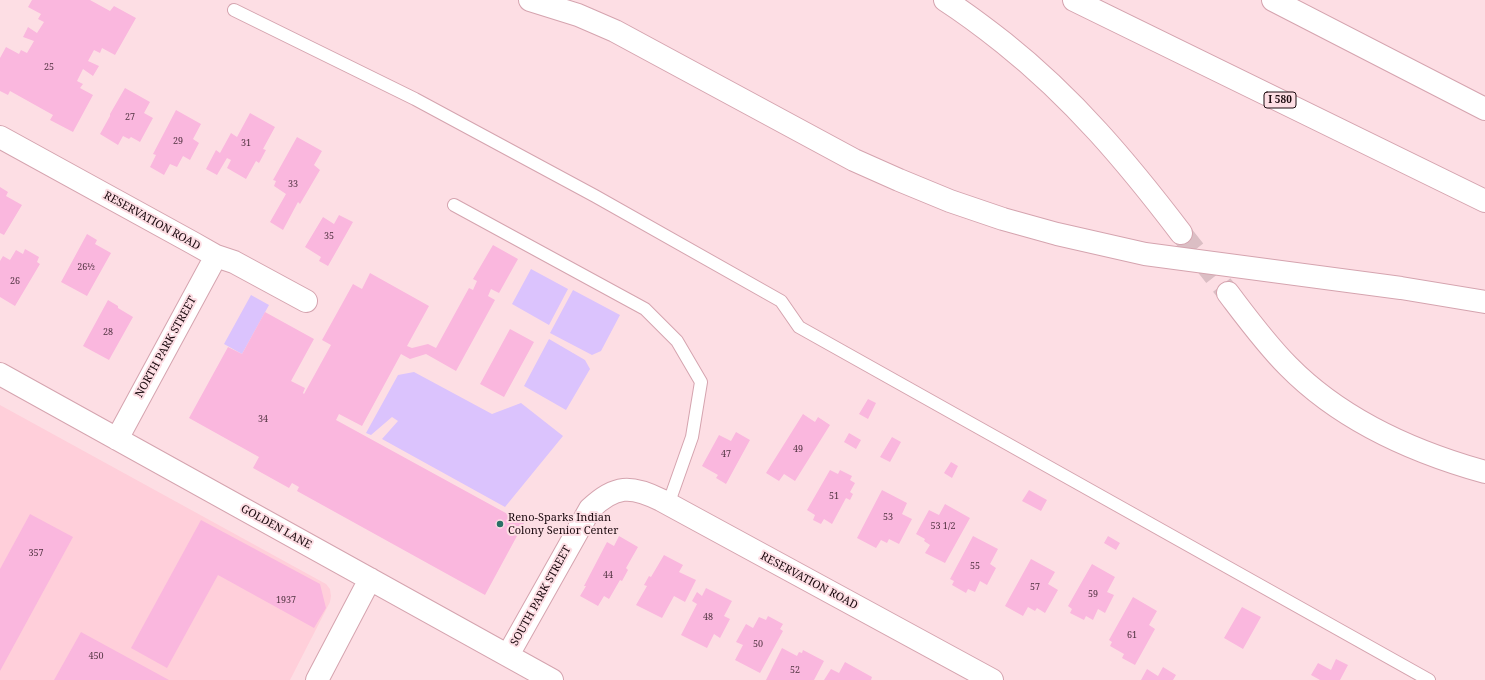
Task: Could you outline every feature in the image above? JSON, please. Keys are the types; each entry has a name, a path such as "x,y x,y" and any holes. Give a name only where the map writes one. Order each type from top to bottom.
{"main road":[{"path":"530,0 578,15 615,31 854,160 950,201 1003,219 1057,234 1145,254 1401,288 1485,302"},
{"path":"945,0 986,29 1023,58 1055,86 1085,116 1113,148 1181,233"},
{"name":"I 580","path":"1074,0 1485,201"},
{"path":"1273,0 1485,109"},
{"name":"RESERVATION ROAD","path":"0,137 216,256 234,262 306,301"},
{"name":"NORTH PARK STREET","path":"117,439 216,256"},
{"path":"1228,294 1288,366 1320,394 1345,412 1387,436 1426,452 1485,472"},
{"name":"GOLDEN LANE","path":"0,374 552,680"},
{"name":"RESERVATION ROAD","path":"624,489 636,490 649,494 992,680"},
{"name":"SOUTH PARK STREET","path":"508,655 590,509 600,499 624,489"},
{"path":"317,680 370,579"}],"lane":[{"path":"234,10 415,99 601,200 781,301 798,327 1429,680"},
{"path":"454,205 644,309 677,341 701,382 692,438 668,505"}],"shaded area":[{"path":"531,269 568,289 549,325 512,304"},
{"path":"573,290 620,315 601,351 592,355 550,333"},
{"path":"251,295 269,305 242,354 224,344"},
{"path":"549,339 585,360 590,369 566,410 524,386"},
{"path":"414,372 492,414 521,403 563,436 505,507 382,439 398,421 392,417 371,435 366,433 398,375"},
{"path":"0,405 326,584 330,589 330,602 290,680 0,680"}],"building":[{"path":"32,0 90,0 110,11 114,6 136,18 115,55 102,48 100,53 94,50 88,61 99,66 93,76 83,69 77,81 83,84 80,88 93,95 73,132 50,120 53,115 10,91 8,95 0,91 0,58 6,47 19,54 21,50 27,53 34,41 23,37 28,27 37,33 44,22 38,19 41,14 28,7"},
{"path":"125,88 150,102 144,113 153,118 140,142 131,137 129,139 123,136 118,145 100,134"},
{"path":"176,110 201,124 193,139 199,143 190,160 183,156 177,167 170,164 164,175 150,167 156,155 153,154"},
{"path":"250,113 275,127 263,149 266,150 259,163 256,161 246,179 227,168 231,160 227,158 217,175 206,169 216,150 220,153 231,133 237,137"},
{"path":"297,137 322,151 314,165 320,170 300,204 298,202 283,230 270,222 286,194 274,186 276,181 273,180"},
{"path":"0,187 8,192 6,196 22,205 4,235 0,233"},
{"path":"339,215 353,222 328,266 319,261 321,257 305,247 323,217 334,224"},
{"path":"87,234 97,240 95,244 111,253 87,296 61,282"},
{"path":"493,245 518,259 499,293 491,289 488,296 495,300 456,371 426,354 410,359 401,354 362,426 339,414 336,420 524,523 485,595 297,491 299,487 292,483 289,488 253,468 259,457 189,418 228,347 242,354 265,312 314,339 291,381 305,388 304,394 331,345 322,340 353,284 362,289 370,273 429,306 407,346 412,348 428,344 436,348 469,288 473,290 477,281 473,279"},
{"path":"25,249 39,257 37,262 40,264 15,306 0,297 0,261 3,256 10,260 16,250 23,254"},
{"path":"108,300 133,317 109,360 83,346"},
{"path":"510,329 534,342 504,397 480,384"},
{"path":"868,399 876,403 868,419 859,414"},
{"path":"803,414 815,422 818,417 830,425 795,481 784,474 779,481 766,473"},
{"path":"736,432 750,440 726,484 716,478 718,475 702,466 719,435 731,441"},
{"path":"849,433 861,440 856,449 844,442"},
{"path":"892,437 901,442 890,462 880,457"},
{"path":"951,462 958,466 952,478 944,473"},
{"path":"830,470 838,474 840,470 852,476 850,480 855,483 850,492 853,494 850,500 846,498 832,524 824,519 821,524 813,520 815,515 807,510"},
{"path":"882,490 907,503 902,514 912,519 899,544 889,539 887,543 881,540 876,548 857,538"},
{"path":"1029,490 1047,500 1041,511 1022,501"},
{"path":"945,504 970,518 945,563 925,553 930,545 924,541 925,539 916,534 929,510 939,515"},
{"path":"30,514 73,537 0,671 0,569"},
{"path":"201,520 320,584 326,608 314,628 218,575 167,668 131,648"},
{"path":"619,536 638,547 626,568 628,570 622,581 620,580 609,599 604,596 598,606 580,596 607,542 614,546"},
{"path":"973,536 998,549 990,564 996,568 987,585 980,581 975,592 968,589 966,593 952,585 954,581 950,579"},
{"path":"1108,536 1120,543 1116,550 1104,543"},
{"path":"664,555 683,565 679,572 696,580 685,602 674,596 662,618 636,605 647,586 644,585 649,576 651,577"},
{"path":"1031,559 1055,572 1048,584 1058,590 1045,613 1037,608 1035,611 1028,607 1023,616 1005,606"},
{"path":"1092,564 1115,577 1107,592 1114,595 1105,613 1098,609 1093,620 1086,616 1084,620 1070,613 1072,609 1068,606"},
{"path":"706,588 732,601 724,616 730,619 720,638 714,634 707,648 681,635 697,604 692,601 697,592 702,596"},
{"path":"1133,597 1157,611 1149,625 1155,629 1135,665 1122,658 1124,654 1110,646 1112,642 1109,640"},
{"path":"1242,607 1261,617 1243,649 1224,638"},
{"path":"768,616 783,624 780,629 783,631 760,673 735,660 743,645 736,642 746,624 753,628 759,617 766,620"},
{"path":"81,632 169,680 54,680"},
{"path":"782,648 797,656 799,652 802,653 803,650 824,661 814,680 766,680"},
{"path":"1336,659 1348,665 1340,680 1320,680 1311,675 1318,663 1331,670"},
{"path":"845,662 872,677 871,680 824,680 831,669 839,673"},
{"path":"1163,667 1176,675 1173,680 1141,680 1147,669 1158,676"}],"tunnel":[{"path":"1181,233 1228,293"}],"place":[{"name":"Reno-Sparks Indian Colony Senior Center","path":"500,524"}]}
